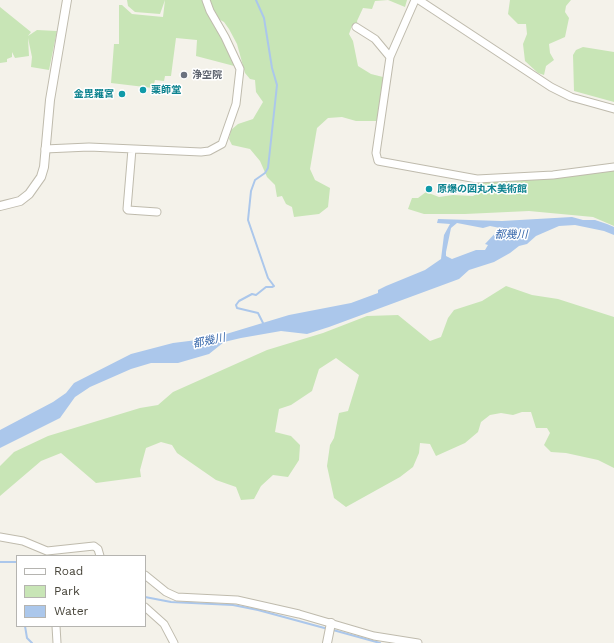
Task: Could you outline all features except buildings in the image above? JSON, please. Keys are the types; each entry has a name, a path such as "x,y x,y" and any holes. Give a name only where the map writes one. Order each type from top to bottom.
{"street":[{"path":"0,206 20,201 36,186 44,167 50,100 67,0"},
{"path":"45,149 90,147 201,152 216,148 224,140 236,104 240,69 225,37 210,11 206,0"},
{"path":"415,0 390,57 376,158 381,162 477,179 553,176 614,167"},
{"path":"419,0 551,86 571,97 614,109"},
{"path":"356,27 376,39 390,57"},
{"path":"132,149 127,209 157,212"},
{"path":"0,537 23,541 45,551 94,546 98,549 100,555"},
{"path":"146,577 166,592 177,597 237,600 331,623 374,636 418,643"},
{"path":"146,608 164,624 174,643"},
{"path":"327,643 331,623"},
{"path":"56,627 57,643"}],"green space":[{"path":"127,0 165,0 160,14 135,12 128,6"},
{"path":"165,0 204,0 238,67 196,56 197,40 176,38 171,76 165,76 164,81 155,80 153,88 111,83 114,44 119,44 119,5 122,5 132,14 163,17"},
{"path":"206,0 388,0 375,1 372,9 363,8 357,21 358,26 352,26 349,34 353,41 358,66 371,74 383,77 383,94 380,101 377,121 356,121 342,117 328,118 317,128 310,169 315,180 330,188 328,207 319,214 294,217 292,207 286,204 282,196 277,197 275,185 267,177 260,161 250,149 232,145 229,139 231,130 238,124 253,119 263,102 256,92 255,80 250,79 245,73 237,44 229,29 224,22 215,17"},
{"path":"388,0 407,0 405,7"},
{"path":"510,0 571,0 566,6 565,12 569,18 565,37 549,44 550,53 554,60 546,66 544,75 538,73 525,61 523,44 527,34 526,24 518,24 508,14"},
{"path":"0,7 31,32 28,36 37,30 57,31 49,70 31,67 32,57 28,38 29,56 15,58 12,52 12,57 7,59 7,62 0,63"},
{"path":"583,47 614,52 614,102 574,91 573,55 576,50"},
{"path":"614,165 614,226 593,217 529,211 424,214 408,209 412,198 418,198 426,192 439,197 453,195 473,196 476,194 478,182 493,178"},
{"path":"506,286 532,295 558,299 614,317 614,468 598,460 566,453 551,452 544,445 550,433 547,428 536,428 531,412 522,412 513,415 501,413 490,415 481,422 478,432 465,443 436,456 430,444 420,443 419,453 413,467 400,477 346,507 334,498 327,466 330,445 334,438 339,413 348,411 359,375 336,358 319,369 312,391 291,405 279,409 275,432 291,436 300,445 299,460 288,477 273,475 261,486 254,499 241,500 236,487 216,480 177,453 172,445 161,442 146,448 140,470 141,477 96,483 61,453 41,461 0,496 0,466 14,452 48,436 140,408 158,405 173,392 267,350 323,333 367,316 398,315 430,341 441,337 448,318 454,310 482,301"}],"water":[{"name":"都幾川","path":"572,217 583,220 595,220 614,227 614,235 604,231 575,225 559,226 536,236 527,244 519,246 494,262 469,270 459,279 329,327 307,334 281,331 241,338 224,342 209,354 178,363 151,363 131,369 90,387 75,397 60,418 0,448 0,430 53,402 66,393 74,383 131,354 173,343 213,338 289,315 351,303 378,293 378,290 425,270 441,259 444,235 450,224 437,223 438,219 502,221","holes":["457,223 483,228 490,226 500,228 485,244 488,245 485,250 476,250 452,259 446,256 451,228"]}],"waterway":[{"path":"256,0 264,18 272,68 277,85 268,168 265,173 255,180 251,191 248,220 268,278 274,286 266,287 256,295 252,294 239,301 236,305 237,308 258,313 263,323"},
{"path":"0,562 16,562"},
{"path":"146,597 171,602 233,605 258,610 328,629"},
{"path":"25,627 27,638 32,643"},
{"path":"333,630 380,643"}],"place":[{"name":"浄空院","path":"184,75"},
{"name":"薬師堂","path":"143,90"},
{"name":"金毘羅宮","path":"122,94"},
{"name":"原爆の図丸木美術館","path":"429,189"}]}
